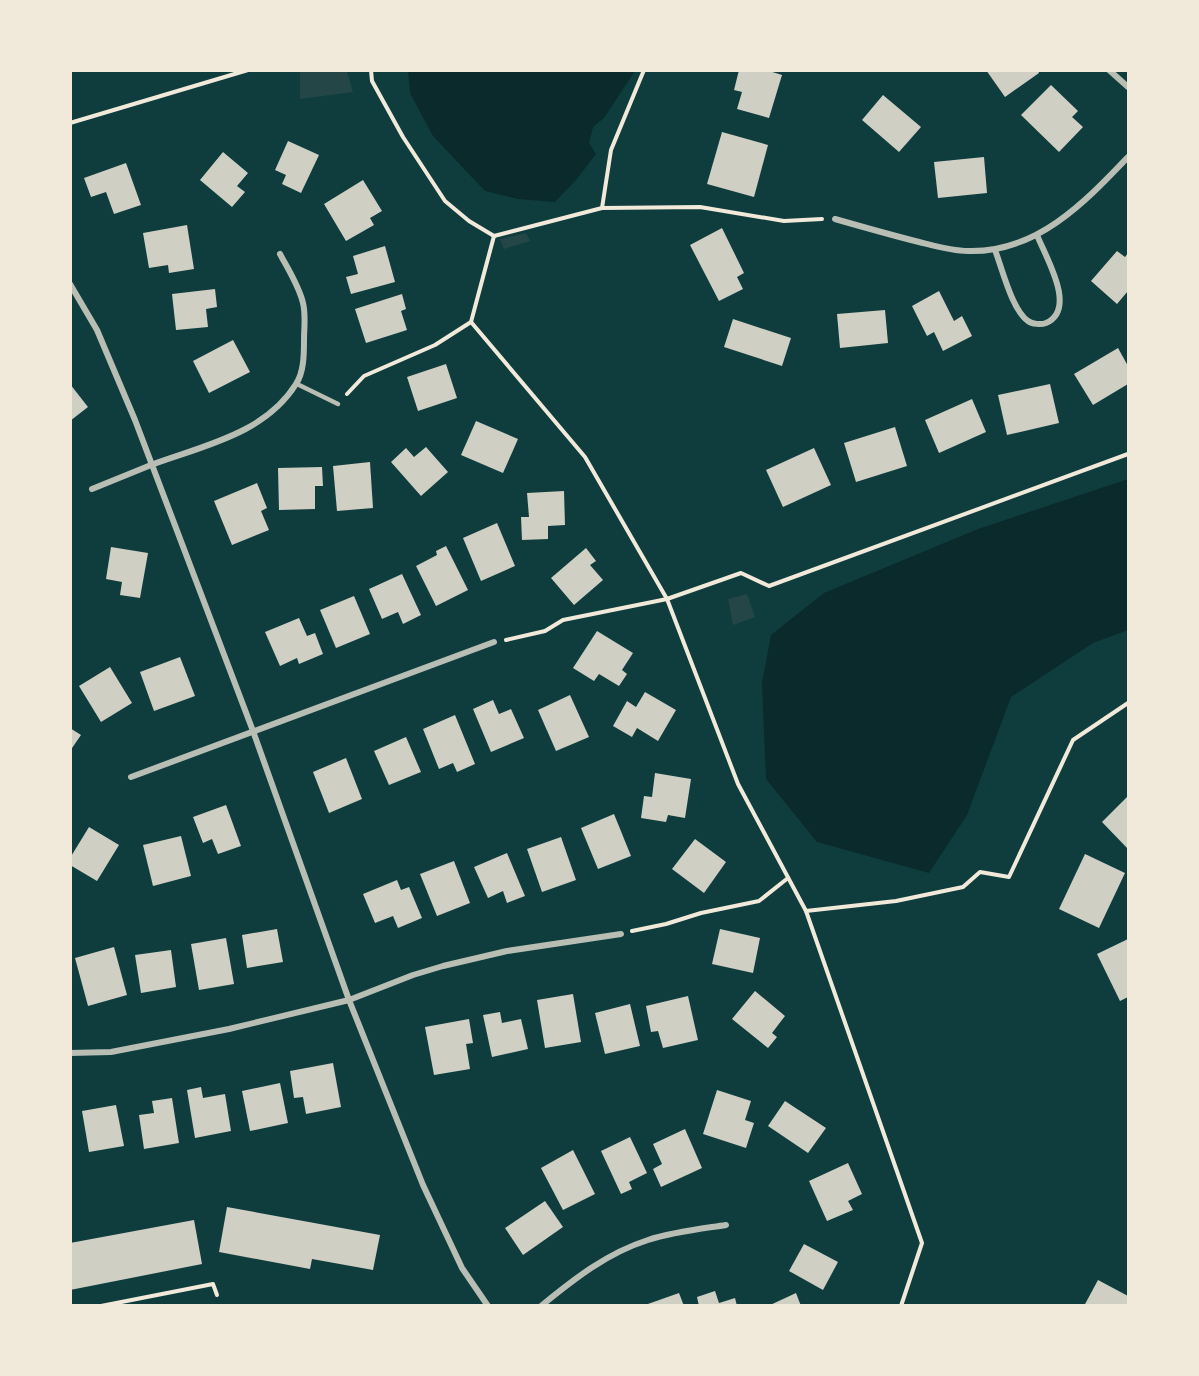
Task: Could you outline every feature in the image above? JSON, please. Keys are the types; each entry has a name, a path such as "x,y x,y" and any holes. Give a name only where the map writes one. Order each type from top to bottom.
{"street":[{"path":"1109,70 1128,87"},
{"path":"835,219 946,248 968,251 995,250 1036,235 1076,209 1128,157"},
{"path":"995,250 1017,307 1028,322 1040,324 1048,322 1056,316 1060,298 1059,287 1036,235"},
{"path":"92,489 151,465 230,438 256,424 297,384 304,350 303,304 280,254"},
{"path":"70,284 97,330 135,420 253,731 349,1000 434,1213 462,1268 488,1305"},
{"path":"131,777 494,642"},
{"path":"70,1053 111,1052 229,1029 349,1000 442,966 507,951 621,934"},
{"path":"541,1305 587,1270 626,1249 648,1240 726,1225"}],"lane":[{"path":"297,384 338,404"}],"path":[{"path":"70,123 248,70"},
{"path":"371,70 372,81 403,137 445,201 468,221 494,236 602,208 700,207 784,220 835,219"},
{"path":"602,208 611,150 644,70"},
{"path":"338,404 364,376 435,345 471,322 494,236"},
{"path":"471,322 585,457 667,599 738,784 806,911 922,1243 901,1305"},
{"path":"494,642 545,631 563,620 667,599 741,573 769,586 1128,454"},
{"path":"806,911 896,901 963,887 980,872 1009,877 1073,740 1128,703"},
{"path":"621,934 759,901 788,878"},
{"path":"101,1305 213,1284 217,1295"}],"shaded area":[{"path":"300,71 347,71 353,92 300,99"},
{"path":"408,71 635,71 604,118 593,127 589,143 596,154 555,202 518,199 485,191 433,136 410,93"},
{"path":"526,233 530,241 504,249 500,239"},
{"path":"1128,479 1128,630 1093,643 1011,697 967,815 929,873 817,842 766,779 762,683 771,635 824,593 978,529"},
{"path":"747,594 755,617 733,625 728,599"}],"building":[{"path":"739,70 766,70 782,75 769,118 737,109 742,92 734,90"},
{"path":"986,70 1038,70 1039,73 1005,97"},
{"path":"1051,85 1078,111 1072,117 1083,127 1059,152 1021,115"},
{"path":"883,95 921,127 899,152 862,120"},
{"path":"722,132 768,145 754,197 707,184"},
{"path":"288,141 319,155 301,193 282,184 286,175 275,170"},
{"path":"223,152 248,173 237,186 245,192 232,207 200,180"},
{"path":"984,157 987,193 938,198 934,162"},
{"path":"126,163 141,205 114,214 106,192 91,197 84,178"},
{"path":"363,180 382,211 370,218 374,225 346,241 324,204"},
{"path":"187,225 194,269 169,273 168,265 149,268 143,233"},
{"path":"722,228 744,273 737,277 743,289 719,301 690,245"},
{"path":"385,246 395,282 351,294 346,277 358,274 353,256"},
{"path":"1117,251 1125,257 1128,253 1128,291 1117,304 1091,281"},
{"path":"215,289 217,307 206,309 208,327 176,330 172,294"},
{"path":"939,291 954,321 962,316 972,336 943,351 934,332 927,336 912,306"},
{"path":"402,294 406,309 401,311 407,330 366,343 355,309"},
{"path":"885,310 888,343 840,348 837,314"},
{"path":"733,319 791,338 782,366 724,347"},
{"path":"233,340 250,372 209,393 193,361"},
{"path":"1118,348 1128,366 1128,384 1093,405 1074,374"},
{"path":"446,364 457,398 418,411 407,377"},
{"path":"70,384 88,407 70,421"},
{"path":"1050,384 1059,423 1007,435 998,395"},
{"path":"972,399 986,432 939,453 925,420"},
{"path":"476,421 518,439 503,473 461,455"},
{"path":"895,427 907,466 856,482 844,443"},
{"path":"426,447 448,472 421,496 391,462 406,448 414,457"},
{"path":"814,448 831,485 783,507 766,470"},
{"path":"370,462 373,508 337,511 333,466"},
{"path":"322,467 323,486 315,486 315,509 279,510 278,468"},
{"path":"257,483 267,508 261,511 269,530 232,545 214,501"},
{"path":"564,491 565,525 548,526 548,539 522,540 521,517 529,517 527,493"},
{"path":"497,523 515,566 481,581 463,538"},
{"path":"446,546 468,590 436,606 416,566 437,555 436,551"},
{"path":"111,547 148,553 140,598 120,595 122,582 106,579"},
{"path":"586,548 596,561 590,565 603,580 574,605 551,578"},
{"path":"402,574 421,615 403,624 398,612 382,619 369,589"},
{"path":"354,596 370,634 336,648 320,610"},
{"path":"299,618 307,636 315,633 323,654 299,664 297,658 280,666 265,632"},
{"path":"597,631 633,653 622,670 627,674 619,686 599,674 594,681 573,668"},
{"path":"180,657 195,696 154,711 140,672"},
{"path":"110,667 132,703 101,722 79,686"},
{"path":"645,692 676,710 658,741 637,728 632,737 613,726 627,701 636,707"},
{"path":"570,695 589,737 556,751 538,710"},
{"path":"493,700 499,714 511,709 524,738 491,752 473,709"},
{"path":"455,715 475,764 457,772 453,763 439,769 423,729"},
{"path":"70,728 81,735 70,751"},
{"path":"406,737 421,772 389,785 374,751"},
{"path":"346,758 362,799 329,813 313,772"},
{"path":"655,773 691,779 685,818 668,815 666,822 641,818 644,796 652,797"},
{"path":"1128,796 1128,849 1102,822"},
{"path":"226,805 241,846 218,854 212,839 203,843 193,817"},
{"path":"614,814 631,856 598,869 581,828"},
{"path":"89,827 119,845 97,881 70,865 70,858"},
{"path":"181,836 191,876 153,886 143,845"},
{"path":"561,837 576,880 542,892 527,849"},
{"path":"695,839 726,862 704,893 672,869"},
{"path":"507,853 525,896 507,903 503,891 488,898 474,867"},
{"path":"1085,854 1125,873 1099,928 1059,909"},
{"path":"454,861 470,903 437,916 420,874"},
{"path":"397,880 401,890 409,887 422,918 398,928 393,916 375,923 363,894"},
{"path":"277,929 283,962 247,968 242,935"},
{"path":"720,929 760,938 753,973 712,964"},
{"path":"226,938 234,984 199,990 191,944"},
{"path":"1128,939 1128,997 1120,1001 1097,954"},
{"path":"114,947 127,995 88,1006 75,958"},
{"path":"171,950 176,987 141,993 135,955"},
{"path":"755,991 785,1016 772,1033 777,1037 768,1048 732,1019"},
{"path":"573,994 581,1042 545,1048 537,1000"},
{"path":"688,996 698,1040 663,1048 658,1031 651,1032 646,1006"},
{"path":"630,1004 640,1046 605,1054 595,1013"},
{"path":"500,1012 502,1023 521,1019 528,1049 492,1057 483,1015"},
{"path":"469,1019 473,1043 466,1044 470,1069 434,1075 425,1027"},
{"path":"333,1063 341,1107 306,1114 303,1097 294,1098 290,1071"},
{"path":"280,1083 288,1123 250,1131 242,1091"},
{"path":"201,1087 203,1098 225,1094 231,1131 195,1138 187,1090"},
{"path":"717,1090 751,1101 745,1120 754,1123 746,1148 703,1134"},
{"path":"172,1098 179,1143 144,1149 139,1115 154,1113 152,1101"},
{"path":"785,1101 826,1128 808,1153 768,1126"},
{"path":"116,1105 124,1146 89,1152 82,1111"},
{"path":"685,1129 702,1168 661,1187 653,1169 662,1164 653,1144"},
{"path":"630,1137 647,1173 629,1182 632,1189 621,1194 601,1151"},
{"path":"573,1150 595,1194 563,1210 541,1168"},
{"path":"848,1163 862,1194 848,1201 853,1210 827,1221 809,1181"},
{"path":"545,1201 563,1227 523,1255 505,1228"},
{"path":"227,1207 380,1235 373,1270 312,1259 310,1269 219,1252"},
{"path":"194,1220 202,1264 70,1290 70,1243"},
{"path":"804,1244 838,1262 823,1290 789,1271"},
{"path":"1098,1280 1128,1296 1127,1306 1084,1306"},
{"path":"715,1291 719,1303 735,1298 737,1306 699,1306 697,1297"},
{"path":"679,1293 684,1306 645,1306 645,1305"},
{"path":"796,1293 801,1306 768,1306"}]}
